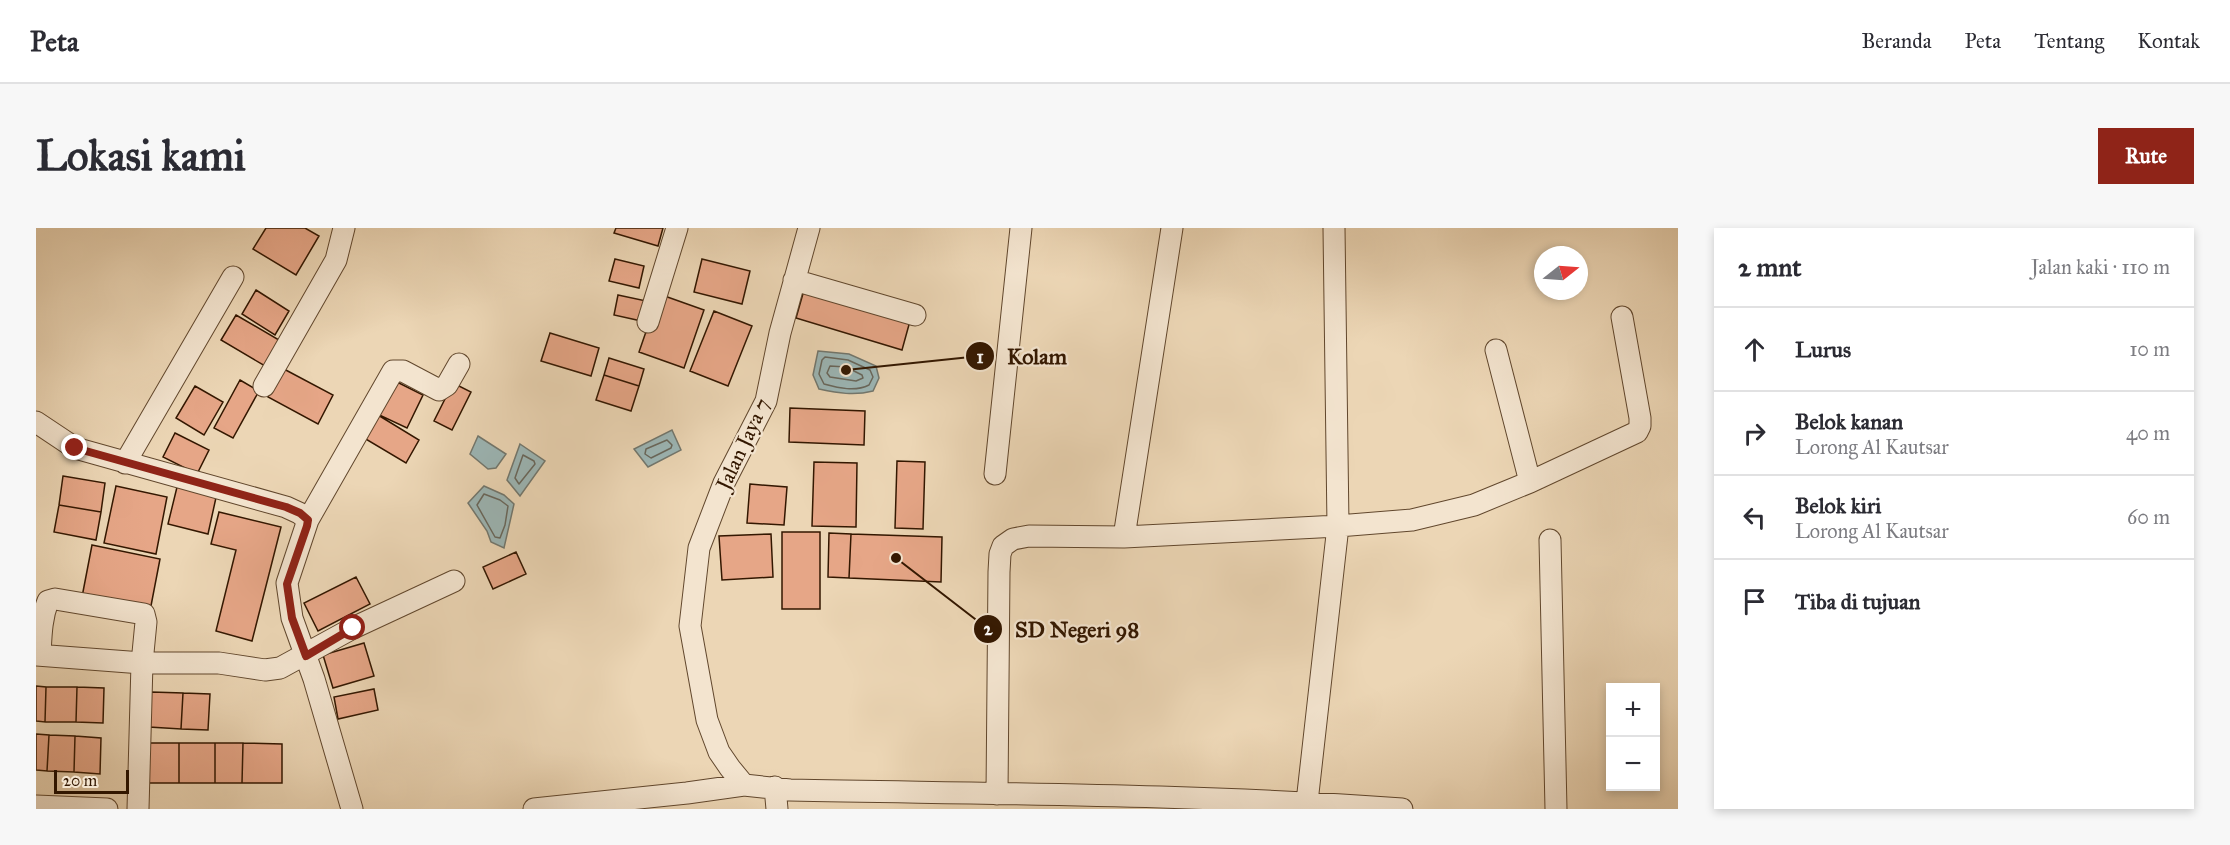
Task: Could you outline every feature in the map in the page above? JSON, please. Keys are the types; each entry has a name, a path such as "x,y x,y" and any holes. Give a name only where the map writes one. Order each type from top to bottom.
{"street":[{"path":"264,386 336,260 344,228"},
{"path":"648,322 677,228"},
{"name":"Jalan Jaya 7","path":"744,785 719,752 708,720 690,626 699,548 724,483 766,401 780,333 809,228"},
{"path":"995,474 1021,228"},
{"path":"1124,537 1172,228"},
{"path":"1307,802 1338,526 1334,228"},
{"path":"125,463 233,277"},
{"path":"794,280 915,315"},
{"path":"997,794 999,572 1003,546 1013,539 1029,536 1124,537 1412,520 1474,504 1530,482 1632,435 1638,429 1640,418 1622,318"},
{"path":"1496,350 1530,482"},
{"path":"352,809 306,656 292,618 287,584 308,520 393,371 402,371 439,390 447,385 459,364"},
{"path":"36,422 75,448 286,507 300,513 308,520"},
{"path":"1550,540 1556,809"},
{"path":"138,809 142,663 146,622 144,614 55,599 48,601 42,621 38,655 142,663 219,663 265,670 280,668 306,656 353,628 454,581"},
{"path":"534,809 744,785 949,801 997,794 1105,803 1307,802 1402,809"},
{"path":"775,787 777,809"},
{"path":"36,806 107,809"}],"water":[{"path":"818,351 849,354 876,366 879,378 873,391 853,394 819,389 813,375"},
{"path":"672,430 681,450 648,467 634,449"},
{"path":"478,436 506,454 496,468 488,469 470,454"},
{"path":"520,444 545,461 520,496 507,480"},
{"path":"484,486 504,495 514,504 504,548 491,542 487,531 468,503"}],"building":[{"path":"266,228 305,228 319,236 296,275 253,249"},
{"path":"616,228 663,228 658,246 614,233"},
{"path":"615,259 644,266 639,288 609,281"},
{"path":"702,259 750,271 742,304 694,292"},
{"path":"256,290 289,311 275,335 242,314"},
{"path":"804,290 910,321 902,350 796,318"},
{"path":"659,294 704,310 684,368 639,352"},
{"path":"618,295 651,302 646,322 614,315"},
{"path":"714,311 752,326 728,386 690,371"},
{"path":"236,315 279,340 265,366 221,340"},
{"path":"550,333 599,348 591,376 541,361"},
{"path":"609,358 644,369 639,386 604,375"},
{"path":"282,368 333,395 318,424 268,397"},
{"path":"604,375 639,386 631,411 596,400"},
{"path":"391,379 423,395 407,428 375,413"},
{"path":"240,380 259,391 233,438 214,428"},
{"path":"453,383 471,392 452,430 434,421"},
{"path":"195,386 223,402 204,435 176,418"},
{"path":"790,408 865,411 864,445 789,442"},
{"path":"378,415 419,440 406,463 364,438"},
{"path":"175,433 209,450 197,474 163,457"},
{"path":"897,461 925,462 923,529 895,528"},
{"path":"814,462 857,463 856,527 812,526"},
{"path":"63,476 105,483 101,512 59,505"},
{"path":"178,483 217,493 208,534 168,524"},
{"path":"750,484 787,487 784,525 747,523"},
{"path":"116,486 167,497 156,554 104,543"},
{"path":"59,505 101,512 96,540 54,532"},
{"path":"219,512 281,527 252,641 216,631 236,550 211,544"},
{"path":"782,532 820,532 820,609 782,609"},
{"path":"829,533 851,534 849,578 828,577"},
{"path":"771,534 773,577 722,580 719,536"},
{"path":"851,534 942,537 941,582 849,578"},
{"path":"92,545 160,559 150,611 82,597"},
{"path":"516,552 526,574 493,589 483,567"},
{"path":"356,577 370,604 318,631 304,603"},
{"path":"364,643 374,676 333,688 323,655"},
{"path":"36,686 46,687 45,722 36,721"},
{"path":"46,687 77,687 76,722 45,722"},
{"path":"77,687 104,688 103,723 76,722"},
{"path":"374,689 378,710 338,719 334,697"},
{"path":"151,692 183,693 181,729 149,727"},
{"path":"183,693 210,694 208,730 181,729"},
{"path":"36,734 49,735 47,771 36,770"},
{"path":"49,735 75,736 74,772 47,771"},
{"path":"75,736 101,738 100,774 74,772"},
{"path":"146,743 179,743 179,783 146,783"},
{"path":"179,743 215,743 215,783 179,783"},
{"path":"215,743 243,743 242,783 215,783"},
{"path":"243,743 282,744 282,783 242,783"}],"place":[{"name":"Kolam","path":"846,370"},
{"name":"SD Negeri 98","path":"896,558"}],"route":[{"path":"75,448 286,507 300,513 308,520 307,526 287,584 292,618 306,656 353,628"}]}
